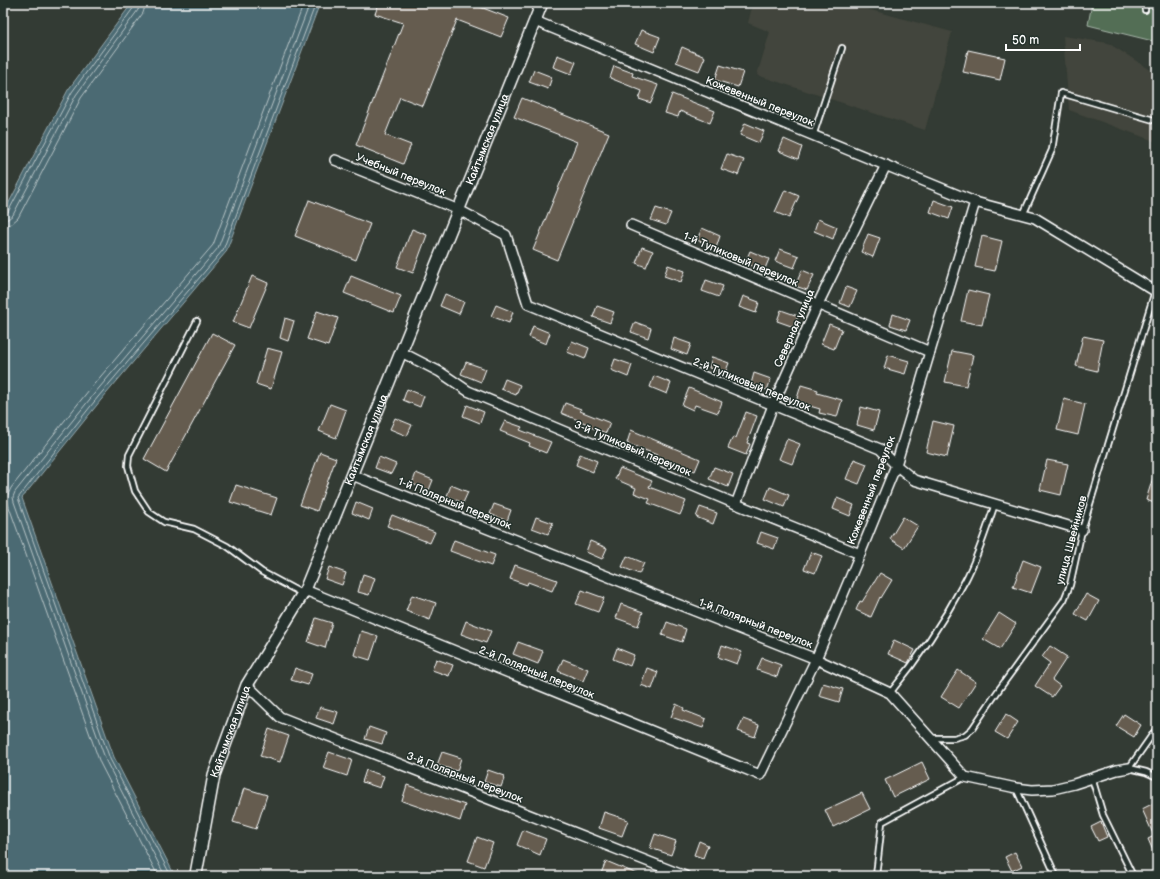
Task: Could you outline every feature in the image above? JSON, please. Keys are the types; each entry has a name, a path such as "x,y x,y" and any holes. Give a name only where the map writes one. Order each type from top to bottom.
{"street":[{"name":"Кайтымская улица","path":"197,875 214,775 247,685 304,592 542,3"},
{"name":"Кожевенный переулок","path":"535,21 975,202 1035,218 1156,291"},
{"name":"Учебный переулок","path":"335,160 458,210"},
{"name":"Северная улица","path":"736,504 773,406 818,304 886,165"},
{"name":"Кожевенный переулок","path":"760,776 816,659 896,465 975,202"},
{"name":"2-й Тупиковый переулок","path":"458,210 506,235 528,304 880,449 914,480 1082,530"},
{"name":"1-й Тупиковый переулок","path":"631,225 930,352"},
{"name":"3-й Тупиковый переулок","path":"401,352 440,372 468,391 736,504 860,554"},
{"name":"1-й Полярный переулок","path":"352,475 816,659 890,693 965,777"},
{"name":"2-й Полярный переулок","path":"304,592 760,776"},
{"name":"3-й Полярный переулок","path":"247,685 280,717 685,876"},
{"path":"965,777 1016,788 1032,790 1053,789 1117,770 1129,768"}],"lane":[{"path":"1145,10 1146,3"},
{"path":"813,136 842,48"},
{"path":"1023,215 1052,150 1061,93 1157,121"},
{"name":"улица Швейников","path":"931,738 954,738 965,735 972,729 1064,600 1070,585 1082,530 1156,291"},
{"path":"197,321 129,455 128,466 135,491 149,512 164,522 194,529 227,546 262,572 304,592"},
{"path":"890,693 909,670 937,628 965,580 995,504"},
{"path":"1157,728 1129,768 1146,772 1157,777"},
{"path":"876,876 882,822 965,777"},
{"path":"1092,778 1103,815 1133,876"},
{"path":"1016,788 1056,876"},
{"path":"877,865 880,876"}],"shaded area":[{"path":"753,3 845,3 952,32 925,130 757,75 770,32 748,23"},
{"path":"1063,36 1108,43 1157,74 1157,142 1069,110"}],"green space":[{"path":"1092,3 1157,3 1157,42 1088,25"}],"water":[{"path":"132,3 320,3 226,252 101,400 22,498 114,757 175,876 3,876 3,214 68,90"}],"building":[{"path":"379,3 470,3 509,18 501,37 457,20 423,106 400,97 385,135 411,145 403,164 356,145 403,23 375,14"},
{"path":"641,30 660,37 654,52 635,44"},
{"path":"682,47 705,57 699,71 676,62"},
{"path":"968,50 1005,58 1000,80 963,72"},
{"path":"557,55 576,62 571,74 553,67"},
{"path":"720,65 743,72 738,87 715,80"},
{"path":"614,66 633,73 632,76 658,85 651,103 639,99 642,91 610,78"},
{"path":"534,70 552,77 548,89 529,82"},
{"path":"672,94 715,111 710,123 680,111 678,117 665,113"},
{"path":"522,98 609,133 557,260 533,250 577,142 514,117"},
{"path":"745,123 764,131 759,143 740,135"},
{"path":"784,139 802,147 798,159 779,151"},
{"path":"727,154 744,160 738,175 721,169"},
{"path":"785,190 799,196 789,218 775,212"},
{"path":"309,200 370,224 356,260 295,236"},
{"path":"934,200 953,207 949,219 930,212"},
{"path":"656,208 671,213 666,225 651,220"},
{"path":"818,219 837,227 833,239 814,231"},
{"path":"702,228 720,236 716,248 697,240"},
{"path":"412,229 427,235 413,273 397,267"},
{"path":"868,234 880,238 873,257 861,252"},
{"path":"982,236 1002,241 995,271 975,267"},
{"path":"642,247 653,251 646,267 636,263"},
{"path":"780,249 799,256 794,268 775,261"},
{"path":"750,251 769,259 764,271 745,263"},
{"path":"668,265 685,271 681,282 664,276"},
{"path":"802,270 814,275 807,290 795,286"},
{"path":"252,276 268,283 249,328 233,322"},
{"path":"351,276 401,296 394,313 344,293"},
{"path":"706,280 723,286 719,297 702,291"},
{"path":"846,287 857,291 850,307 840,303"},
{"path":"968,290 989,295 982,325 961,321"},
{"path":"445,294 464,302 459,314 440,306"},
{"path":"743,296 759,302 756,313 739,307"},
{"path":"496,305 513,312 509,323 491,316"},
{"path":"597,306 614,312 610,323 593,317"},
{"path":"781,310 798,316 794,327 777,321"},
{"path":"317,311 338,318 328,346 307,339"},
{"path":"893,314 910,320 906,330 890,325"},
{"path":"285,318 294,321 288,341 280,338"},
{"path":"635,322 651,328 648,338 631,332"},
{"path":"829,324 842,329 834,349 821,344"},
{"path":"533,326 550,333 546,344 529,337"},
{"path":"212,333 235,345 166,472 144,459"},
{"path":"1083,336 1103,340 1097,371 1076,366"},
{"path":"674,338 691,344 687,355 671,349"},
{"path":"572,341 589,348 585,359 567,352"},
{"path":"267,348 282,352 271,389 256,384"},
{"path":"952,351 973,355 966,386 945,382"},
{"path":"888,355 909,361 905,374 884,368"},
{"path":"712,357 729,363 725,373 709,368"},
{"path":"615,359 632,365 628,377 611,370"},
{"path":"466,362 486,369 481,382 461,374"},
{"path":"754,373 771,379 767,390 751,384"},
{"path":"654,376 671,383 667,394 650,387"},
{"path":"505,379 520,385 516,395 501,389"},
{"path":"801,385 818,390 817,393 842,400 837,417 819,413 820,409 796,402"},
{"path":"689,388 722,402 718,413 695,405 693,410 682,405"},
{"path":"407,389 424,396 420,407 403,400"},
{"path":"1064,399 1085,404 1078,435 1057,430"},
{"path":"565,403 581,409 580,411 610,423 606,433 561,413"},
{"path":"330,404 346,410 336,438 319,431"},
{"path":"467,405 484,412 480,423 463,416"},
{"path":"861,407 879,412 874,430 857,425"},
{"path":"746,412 757,416 747,443 750,444 746,455 728,448 733,437 736,438"},
{"path":"395,418 412,425 407,436 390,429"},
{"path":"505,421 522,427 520,430 551,442 546,453 529,446 530,443 500,431"},
{"path":"933,421 954,426 947,457 926,452"},
{"path":"631,430 700,459 695,471 667,460 666,464 655,459 657,455 627,443"},
{"path":"787,439 800,444 792,464 779,459"},
{"path":"320,452 336,458 317,511 300,505"},
{"path":"580,454 597,461 593,472 576,465"},
{"path":"379,457 396,464 391,474 375,468"},
{"path":"854,459 867,464 859,484 846,479"},
{"path":"1047,460 1068,464 1061,495 1040,490"},
{"path":"714,467 733,474 728,487 709,479"},
{"path":"620,468 652,481 649,487 686,501 680,515 648,503 650,499 634,493 636,488 615,479"},
{"path":"1155,471 1157,471 1157,504 1146,500"},
{"path":"416,473 433,480 429,490 412,484"},
{"path":"236,485 277,498 271,515 230,502"},
{"path":"451,485 468,492 463,503 447,496"},
{"path":"770,487 789,495 784,507 765,499"},
{"path":"837,498 854,505 850,516 833,509"},
{"path":"356,502 373,509 369,520 352,513"},
{"path":"494,504 511,510 507,521 490,514"},
{"path":"700,507 717,513 713,524 696,517"},
{"path":"392,515 435,532 430,543 387,526"},
{"path":"536,517 553,523 548,534 532,528"},
{"path":"903,517 918,526 904,548 890,539"},
{"path":"761,532 778,538 774,549 757,543"},
{"path":"454,540 495,555 491,566 450,551"},
{"path":"590,541 607,548 602,559 586,552"},
{"path":"811,552 822,556 815,573 804,569"},
{"path":"627,556 644,563 639,574 622,567"},
{"path":"1023,560 1041,567 1031,593 1013,587"},
{"path":"515,565 557,580 552,591 528,582 527,585 510,579"},
{"path":"329,567 346,573 342,585 325,579"},
{"path":"880,573 892,580 881,598 880,597 871,617 856,610 860,601 862,602"},
{"path":"363,574 375,578 369,595 358,592"},
{"path":"582,590 604,598 598,612 576,604"},
{"path":"1086,594 1099,601 1088,621 1075,614"},
{"path":"412,595 436,603 430,620 406,611"},
{"path":"621,604 643,612 638,626 616,618"},
{"path":"999,613 1016,624 1000,649 983,639"},
{"path":"316,618 332,623 325,648 308,642"},
{"path":"466,621 491,631 486,643 461,634"},
{"path":"667,622 686,629 682,642 662,635"},
{"path":"361,631 378,636 370,660 354,655"},
{"path":"894,640 915,650 908,663 888,654"},
{"path":"518,642 543,651 538,664 513,654"},
{"path":"722,645 742,652 737,664 718,657"},
{"path":"1050,646 1067,657 1052,680 1060,686 1052,697 1035,686 1050,663 1042,657"},
{"path":"617,648 634,655 630,666 613,659"},
{"path":"762,658 781,665 777,677 757,670"},
{"path":"436,659 453,665 449,676 432,670"},
{"path":"563,659 588,669 583,681 558,671"},
{"path":"295,668 312,674 308,685 291,680"},
{"path":"647,668 658,672 652,689 641,685"},
{"path":"958,670 976,682 959,708 941,697"},
{"path":"823,683 843,689 839,702 819,696"},
{"path":"676,704 684,708 683,710 706,719 703,728 671,717"},
{"path":"320,707 338,712 334,724 316,718"},
{"path":"1006,714 1018,722 1007,739 995,732"},
{"path":"1124,714 1141,725 1134,737 1116,726"},
{"path":"743,719 759,725 755,737 738,731"},
{"path":"369,727 386,733 382,744 365,739"},
{"path":"269,729 289,736 280,762 260,756"},
{"path":"329,752 352,760 347,776 323,768"},
{"path":"442,752 461,758 457,771 437,765"},
{"path":"922,762 930,779 893,797 885,780"},
{"path":"366,770 384,776 380,788 362,782"},
{"path":"488,770 505,776 501,787 484,782"},
{"path":"407,785 465,805 460,821 402,801"},
{"path":"244,788 267,795 256,829 233,822"},
{"path":"862,793 870,809 833,827 825,810"},
{"path":"1154,803 1157,809 1157,860 1148,839 1154,836 1142,809"},
{"path":"604,812 628,820 622,836 599,828"},
{"path":"1101,822 1107,837 1098,841 1091,827"},
{"path":"523,830 546,839 540,855 517,845"},
{"path":"655,834 676,841 671,855 650,848"},
{"path":"477,837 493,843 484,867 468,861"},
{"path":"699,841 708,845 703,858 694,855"},
{"path":"1015,852 1022,866 1012,871 1005,857"},
{"path":"606,861 642,876 600,876"}]}
